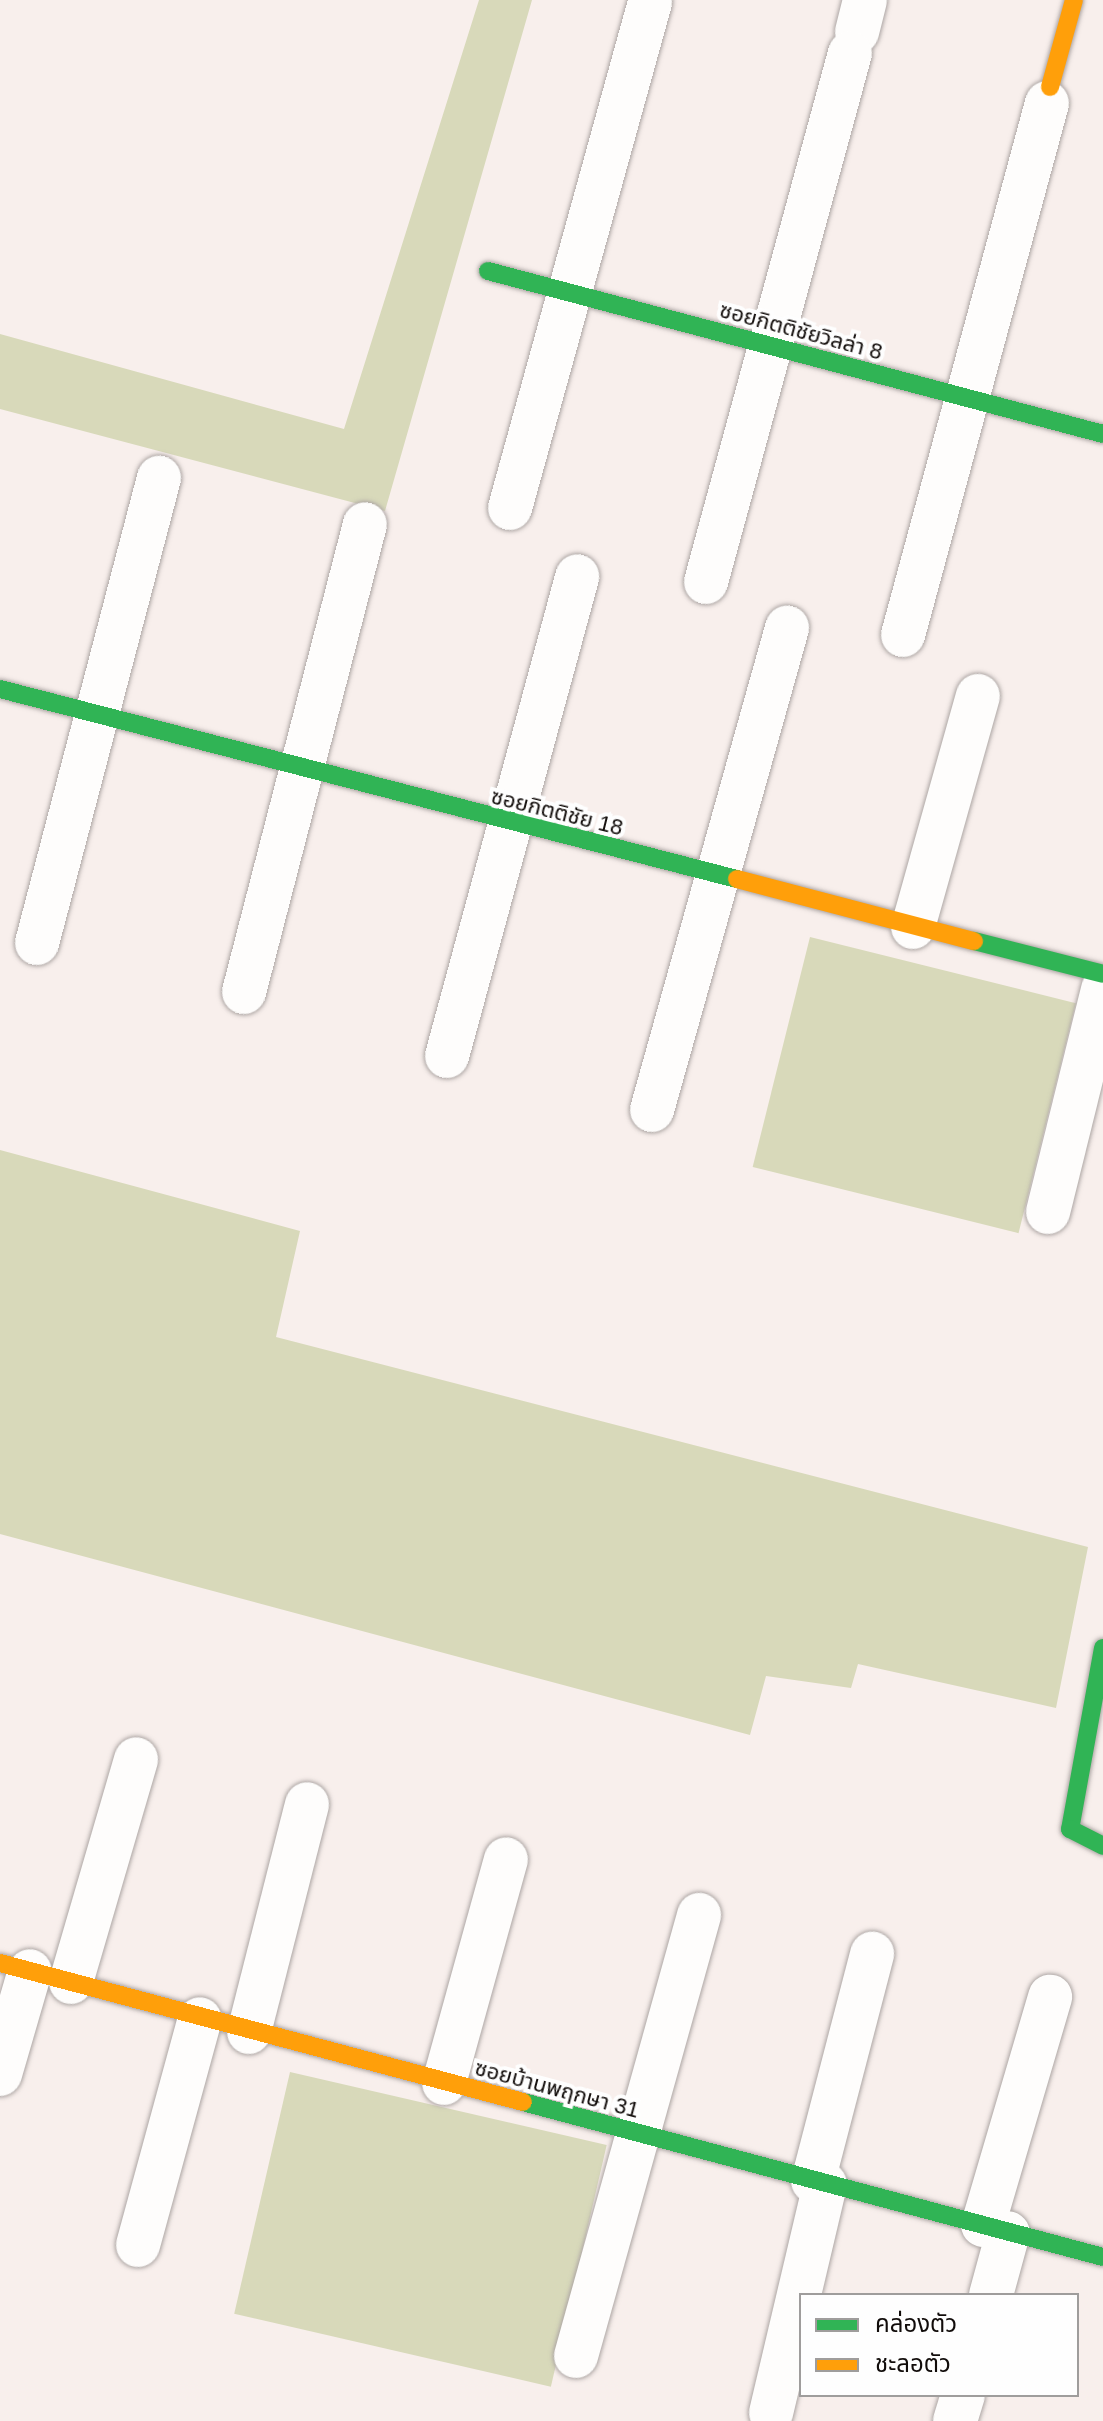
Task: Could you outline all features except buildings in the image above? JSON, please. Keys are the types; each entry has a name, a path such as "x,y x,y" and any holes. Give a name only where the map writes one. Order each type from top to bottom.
{"street":[{"path":"903,635 1074,0"},
{"path":"510,508 650,2"},
{"path":"706,582 857,28"},
{"name":"ซอยกิตติชัยวิลล่า 8","path":"488,271 1103,434"},
{"path":"37,943 159,478"},
{"path":"244,992 365,524"},
{"path":"447,1056 577,576"},
{"path":"652,1110 787,628"},
{"name":"ซอยกิตติชัย 18","path":"0,689 509,825 1103,974"},
{"path":"913,927 978,696"},
{"path":"1048,1212 1103,989"},
{"path":"1103,1648 1070,1829 1078,1839 1103,1846"},
{"path":"71,1982 136,1759"},
{"path":"249,2032 307,1804"},
{"path":"444,2083 506,1859"},
{"path":"576,2356 699,1915"},
{"path":"771,2413 819,2182 872,1954"},
{"path":"0,2074 15,1967"},
{"name":"ซอยบ้านพฤกษา 31","path":"15,1967 638,2137 1103,2257"},
{"path":"991,2293 996,2229 1050,1997"},
{"path":"138,2245 200,2019"},
{"path":"955,2421 962,2397"}],"green space":[{"path":"479,0 532,0 385,511 0,409 0,334 344,429"},
{"path":"810,937 1076,1003 1019,1233 753,1167"},
{"path":"0,1150 300,1231 276,1337 1088,1547 1056,1708 858,1664 851,1688 766,1676 750,1735 0,1534"},
{"path":"290,2072 607,2145 551,2387 234,2314"}],"traffic: fast":[{"path":"488,271 1103,434"},
{"path":"0,689 737,879"},
{"path":"974,941 1103,974"},
{"path":"1103,1648 1070,1829 1103,1846"},
{"path":"523,2102 1103,2257"}],"traffic: slow":[{"path":"1050,87 1074,0"},
{"path":"737,879 974,941"},
{"path":"0,1963 523,2102"}]}
